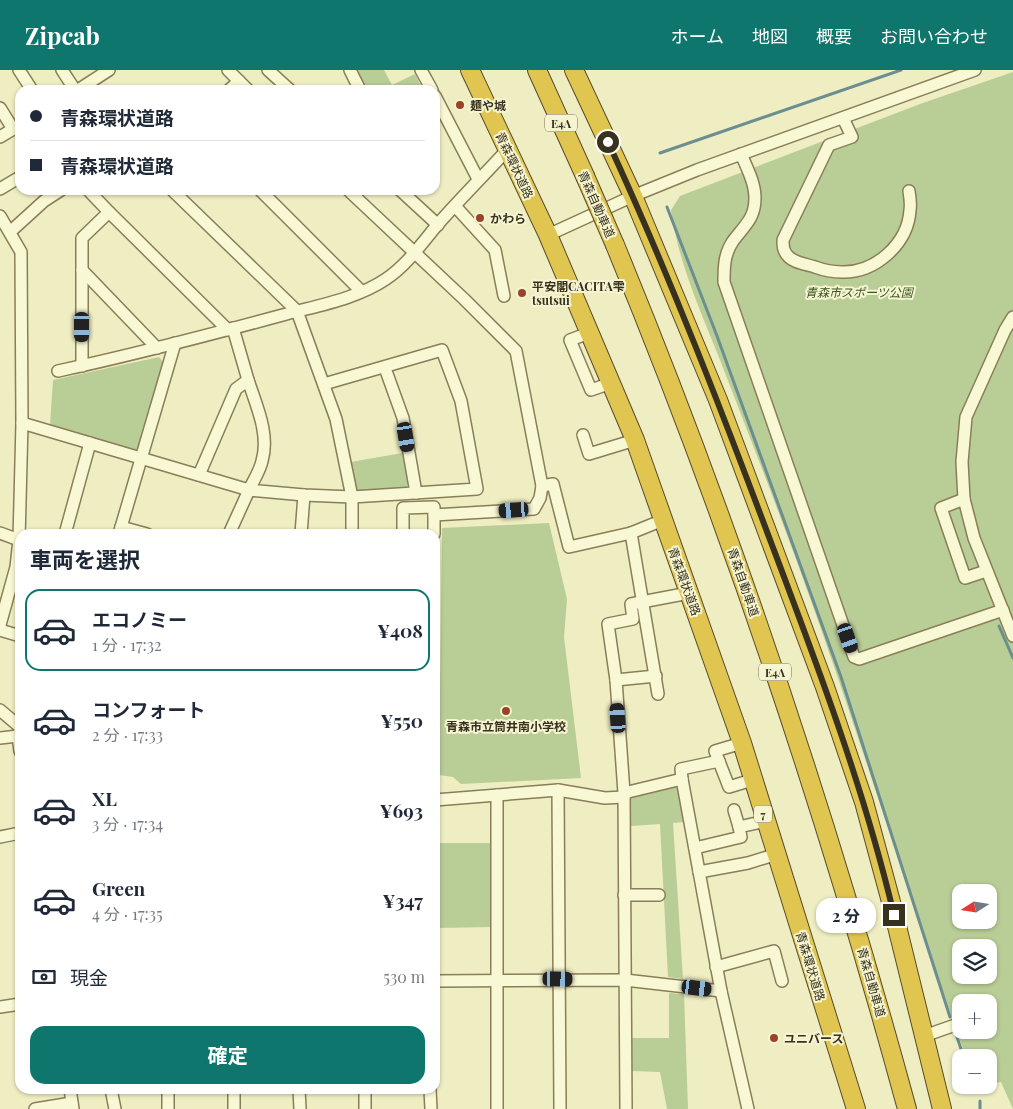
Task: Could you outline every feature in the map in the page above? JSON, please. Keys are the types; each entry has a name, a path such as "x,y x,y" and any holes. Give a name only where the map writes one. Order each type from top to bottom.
{"highway":[{"name":"青森環状道路","path":"470,70 548,235 635,440 742,743 856,1109"},
{"name":"青森自動車道","path":"537,70 642,310 717,506 788,709 862,948 908,1109"},
{"path":"574,70 633,196 718,400 825,688 864,802 924,1036 939,1108"}],"street":[{"path":"19,70 29,85"},
{"path":"62,70 72,85"},
{"path":"228,70 243,85"},
{"path":"268,70 284,85"},
{"path":"350,70 358,85"},
{"path":"421,70 429,85"},
{"path":"548,235 633,196 741,154 975,70"},
{"path":"84,85 106,71"},
{"path":"234,85 239,81"},
{"path":"440,106 478,179"},
{"path":"0,108 15,125"},
{"path":"844,118 852,137 829,145 783,240 784,250 788,257 796,262 822,270 842,272 862,270 880,261 895,248 905,230 910,211 909,191"},
{"path":"0,137 15,128"},
{"path":"58,371 157,348 348,297 386,279 402,267 478,179 508,149"},
{"path":"741,154 753,184 756,198 751,218 744,230 732,242 724,261 724,282 854,657 859,659 1003,610"},
{"path":"0,189 15,180"},
{"path":"10,232 53,195"},
{"path":"93,195 230,329 263,428 264,445 262,461 231,529"},
{"path":"177,195 297,311 336,419 352,498 352,529"},
{"path":"265,195 361,291"},
{"path":"353,195 516,351 542,486 540,498 534,509 434,515"},
{"path":"405,195 438,225"},
{"path":"414,195 421,210"},
{"path":"455,206 495,250 504,296"},
{"path":"82,366 82,238 109,212"},
{"path":"0,216 21,252 22,423 19,529"},
{"path":"82,270 157,348"},
{"path":"1013,317 1004,330 966,417 962,462 964,499 974,538 1013,636"},
{"path":"590,333 570,340 590,390 610,383"},
{"path":"120,529 175,343"},
{"path":"22,423 249,490 352,498 476,489 461,402 442,350 385,368 324,384"},
{"path":"581,366 600,359"},
{"path":"385,368 403,418 416,493"},
{"path":"200,475 236,389 248,380"},
{"path":"583,435 589,454 635,440"},
{"path":"66,529 90,443"},
{"path":"542,486 553,484 569,546 631,533 662,520"},
{"path":"301,529 304,495"},
{"path":"964,499 941,508 965,578 986,571"},
{"path":"403,529 403,508 434,507 434,529"},
{"path":"0,533 15,539"},
{"path":"631,533 658,694"},
{"path":"0,624 15,577"},
{"path":"626,1109 624,795 616,680 608,624 633,619 631,604 689,593"},
{"path":"0,630 15,634"},
{"path":"616,680 656,676"},
{"path":"0,710 15,727"},
{"path":"0,738 15,732"},
{"path":"742,743 715,751 729,787 752,780"},
{"path":"719,761 681,769 720,991 748,1109"},
{"path":"440,800 558,790 605,798 624,795 682,778"},
{"path":"558,790 560,1109"},
{"path":"497,795 498,1109"},
{"path":"695,848 741,837 734,810"},
{"path":"739,827 765,821"},
{"path":"0,837 15,835"},
{"path":"699,872 748,863 777,854"},
{"path":"624,895 659,895"},
{"path":"716,967 774,951 782,981"},
{"path":"440,981 625,980 720,991"},
{"path":"0,1007 15,1005"},
{"path":"924,1036 952,1026"},
{"path":"112,1094 114,1109"},
{"path":"168,1094 168,1109"},
{"path":"234,1094 234,1109"},
{"path":"300,1094 300,1109"},
{"path":"364,1094 365,1109"},
{"path":"430,1094 430,1109"},
{"path":"35,1109 73,1106"}],"green space":[{"path":"357,70 384,70 392,85 364,85"},
{"name":"青森市スポーツ公園","path":"1013,72 1013,1109 1001,1082 997,1083 997,1049 963,1049 960,1039 997,1039 997,994 952,994 952,1017 797,562 685,268 674,229 671,210 680,196 920,104"},
{"path":"415,74 420,85 392,85"},
{"path":"159,357 164,363 139,448 132,451 50,425 53,380"},
{"path":"402,453 408,483 406,488 362,493 356,488 351,462"},
{"name":"青森市立筒井南小学校","path":"549,523 567,599 564,637 581,778 461,784 453,777 440,775 442,528"},
{"path":"674,785 679,788 684,822 673,823 683,979 668,977 660,824 631,826 630,797"},
{"path":"440,843 491,843 493,927 440,928"},
{"path":"669,993 684,994 688,1109 667,1109 660,1072 632,1071 630,1038 669,1038"}],"waterway":[{"path":"660,153 901,70"},
{"path":"667,207 717,336 841,677 950,1017"},
{"path":"999,626 1013,658"},
{"path":"958,1039 961,1049"},
{"path":"980,1101 980,1109"}],"place":[{"name":"麺や城","path":"460,105"},
{"name":"かわら","path":"480,218"},
{"name":"平安閣CACITA雫 tsutsui","path":"522,293"},
{"name":"青森市立筒井南小学校","path":"506,711"},
{"name":"ユニバース","path":"774,1038"}],"route":[{"path":"608,142 633,196 718,400 825,688 864,802 894,915"}]}
